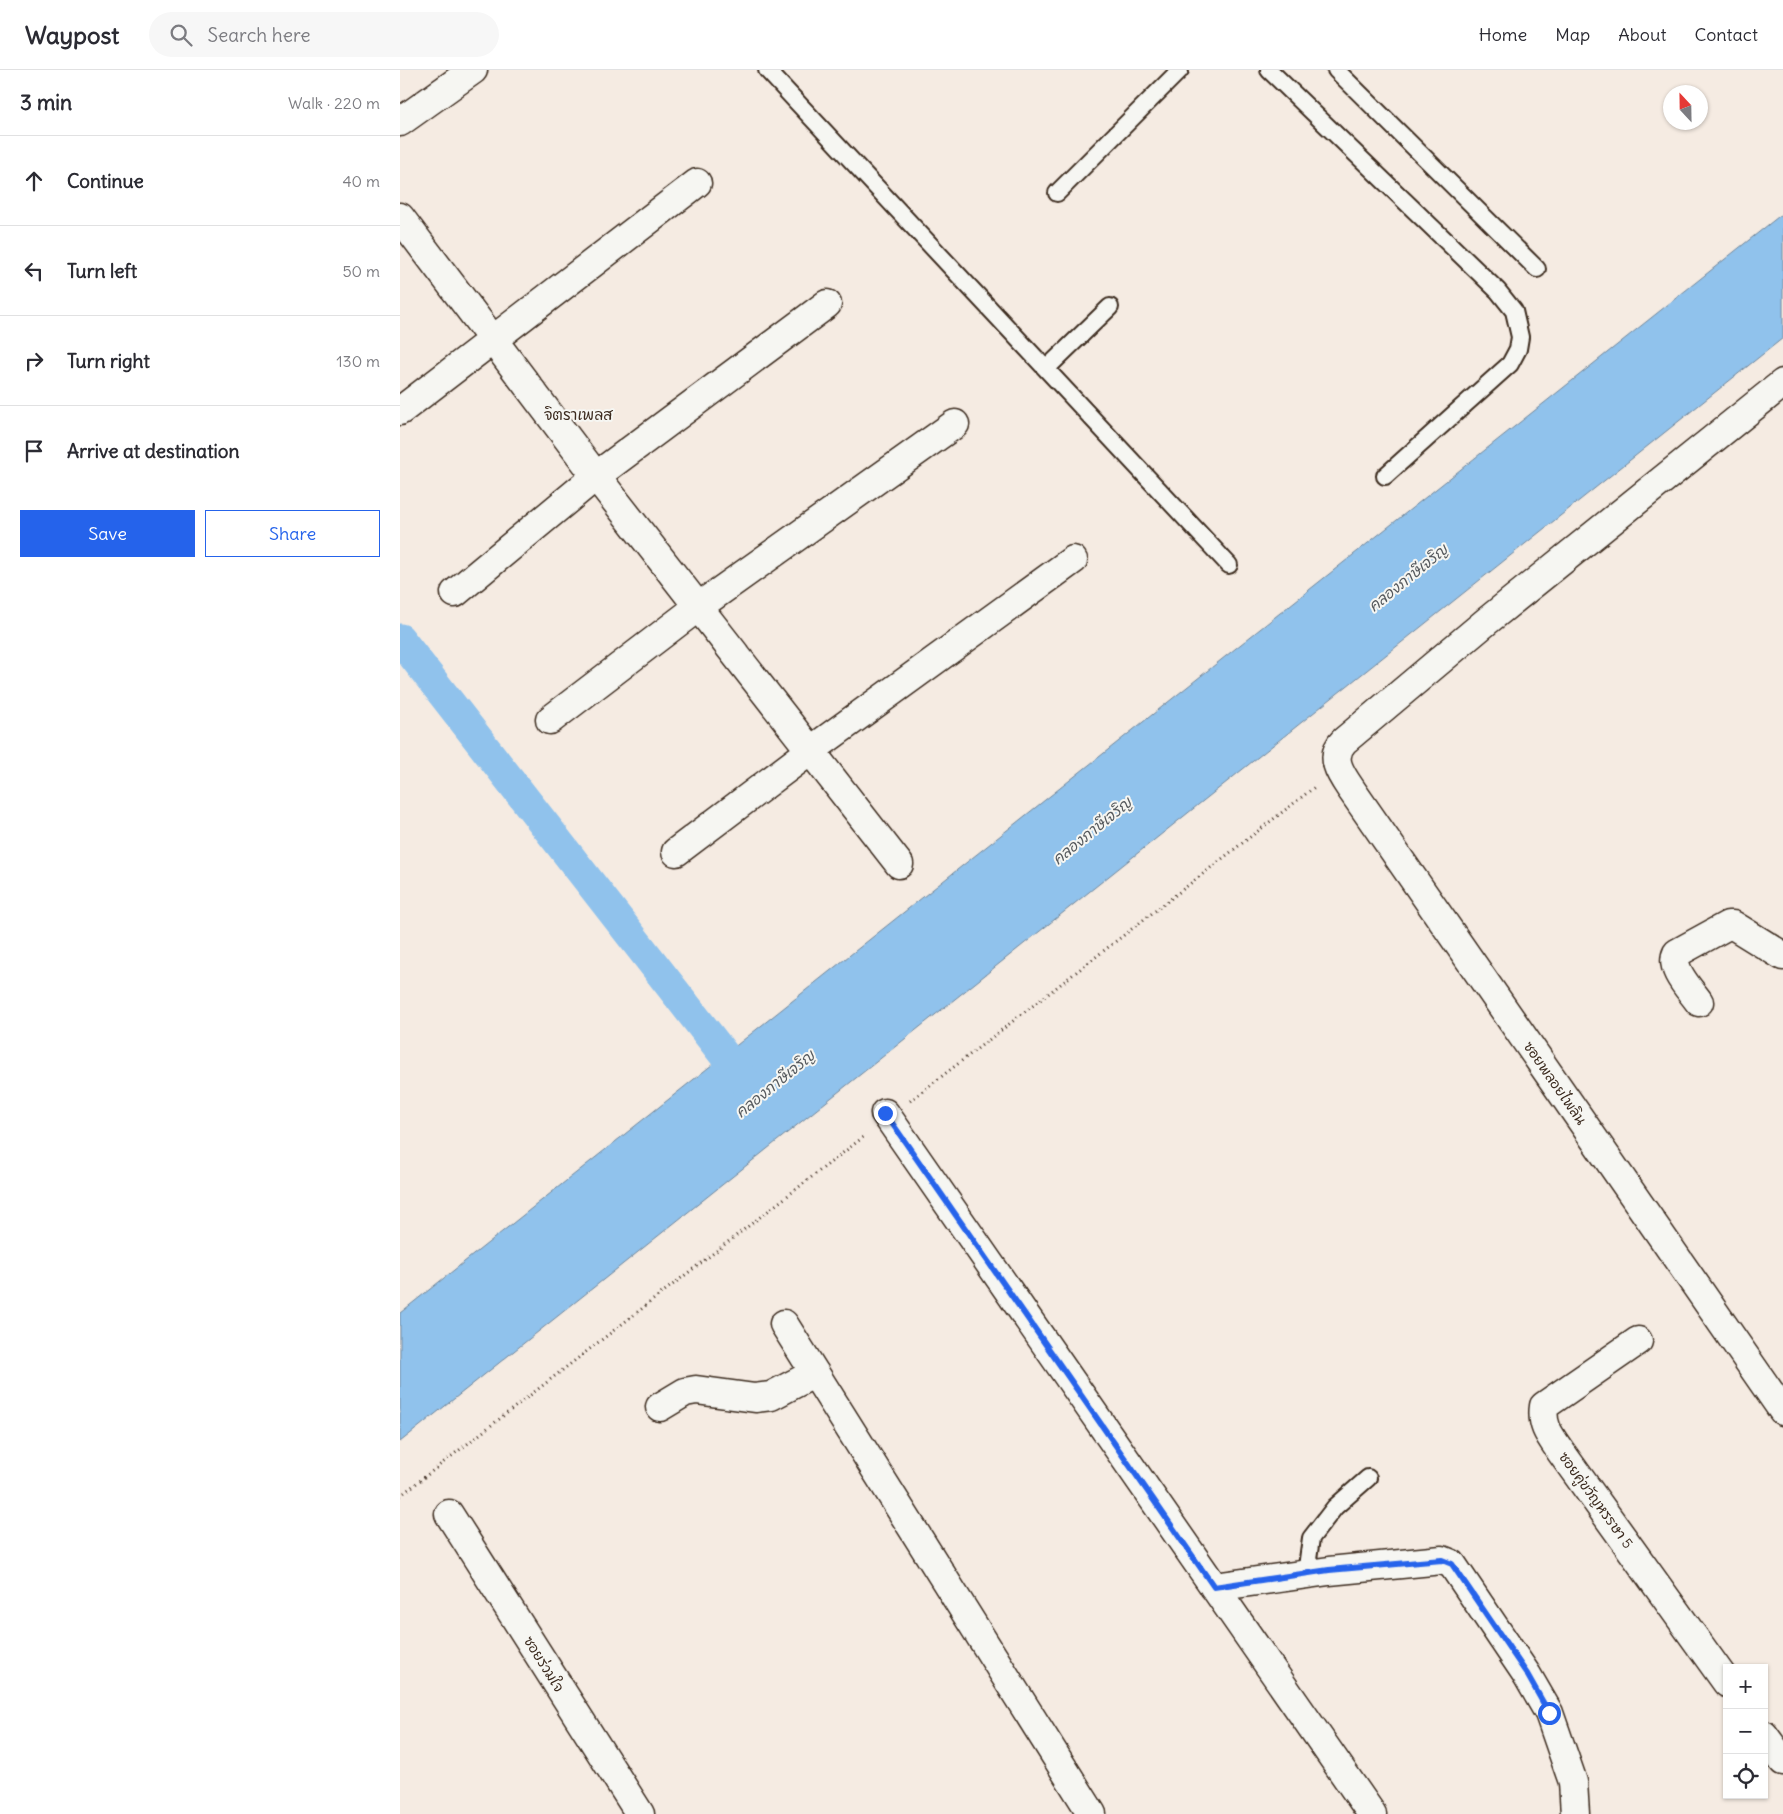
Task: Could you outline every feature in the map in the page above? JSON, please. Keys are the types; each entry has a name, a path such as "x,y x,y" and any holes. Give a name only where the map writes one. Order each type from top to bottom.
{"street":[{"path":"402,118 473,70"},
{"path":"400,411 697,182"},
{"path":"400,216 596,476 900,864"},
{"path":"455,593 596,476 827,304"},
{"name":"ซอยพลอยไพลิน","path":"1783,383 1487,620 1344,741 1340,745 1336,759 1338,769 1783,1411"},
{"path":"550,720 698,607 955,424"},
{"path":"676,852 810,751 1073,560"},
{"path":"1698,1002 1677,970 1674,964 1675,958 1677,954 1728,925 1733,925 1783,956"},
{"path":"885,1113 1372,1814"},
{"path":"784,1324 1092,1814"},
{"name":"ซอยคู่ขวัญหรรษา 5","path":"1638,1341 1544,1406 1542,1417 1547,1432 1723,1676"},
{"path":"660,1407 685,1392 696,1390 754,1398 772,1396 815,1373"},
{"name":"ซอยร่วมใจ","path":"449,1514 640,1814"},
{"path":"1214,1587 1306,1574 1442,1560 1452,1564 1527,1674 1549,1713 1573,1782 1575,1814"},
{"path":"1768,1740 1783,1761"}],"lane":[{"path":"767,70 1047,368 1228,565"},
{"path":"1058,193 1180,70"},
{"path":"1269,70 1490,284 1514,311 1520,337 1518,349 1510,364 1385,476"},
{"path":"1336,70 1537,269"},
{"path":"1047,368 1110,308"},
{"path":"1306,1574 1311,1538 1335,1507 1368,1478"}],"water":[{"name":"คลองภาษีเจริญ","path":"1783,213 1783,338 400,1442 400,1313"}],"waterway":[{"name":"คลองภาษีเจริญ","path":"400,639 750,1088"}],"district":[{"name":"จิตราเพลส","path":"578,415"}],"route":[{"path":"885,1113 1214,1587 1329,1570 1442,1560 1452,1564 1527,1674 1549,1713"}]}
